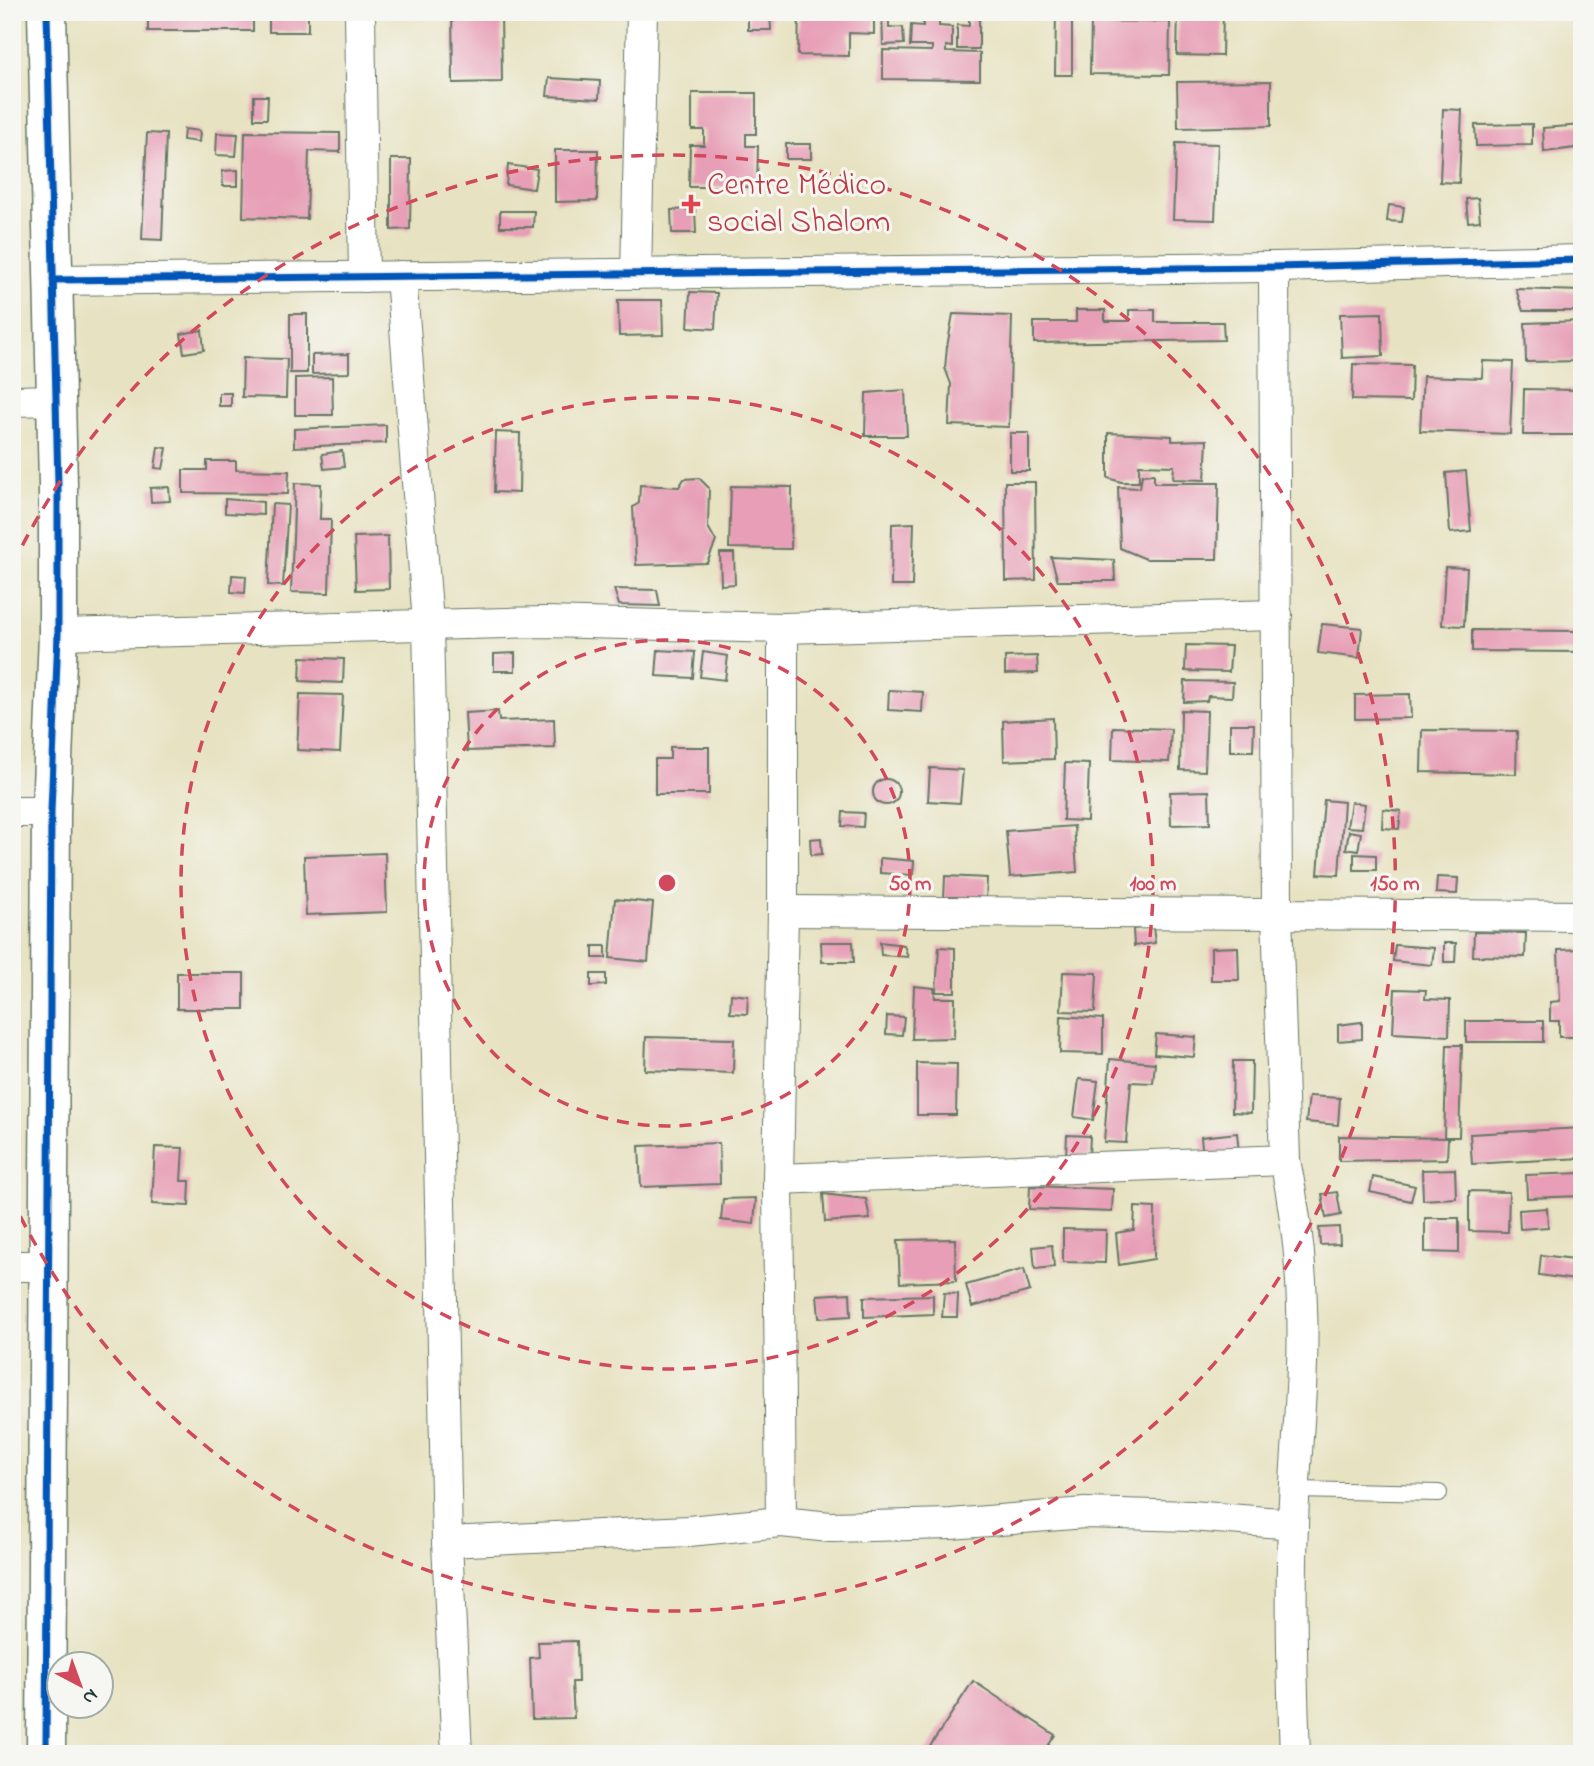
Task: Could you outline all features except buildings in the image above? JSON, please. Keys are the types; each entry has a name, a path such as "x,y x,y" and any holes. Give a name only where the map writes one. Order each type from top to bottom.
{"street":[{"path":"46,1754 31,1266 58,634 56,400 47,12"},
{"path":"360,12 364,277"},
{"path":"636,274 642,12"},
{"path":"53,280 1274,267 1582,260"},
{"path":"1274,267 1276,913 1285,1160 1298,1241 1302,1309 1293,1524 1292,1654 1295,1754"},
{"path":"401,276 428,623 447,1542 457,1754"},
{"path":"12,401 56,400"},
{"path":"58,634 545,622 783,628 1276,615"},
{"path":"781,1522 778,1180 783,911 783,628"},
{"path":"12,812 51,813"},
{"path":"783,911 1582,916"},
{"path":"778,1180 1285,1160"},
{"path":"447,1542 689,1531 781,1522 830,1527 951,1524 1086,1513 1191,1516 1293,1524"}],"lane":[{"path":"1295,1490 1439,1493"}],"cycle path":[{"path":"46,1754 51,812 58,634 58,485 47,12"},
{"path":"53,280 1274,267 1582,260"}],"place":[{"name":"Centre Médico social Shalom","path":"691,204"}]}
